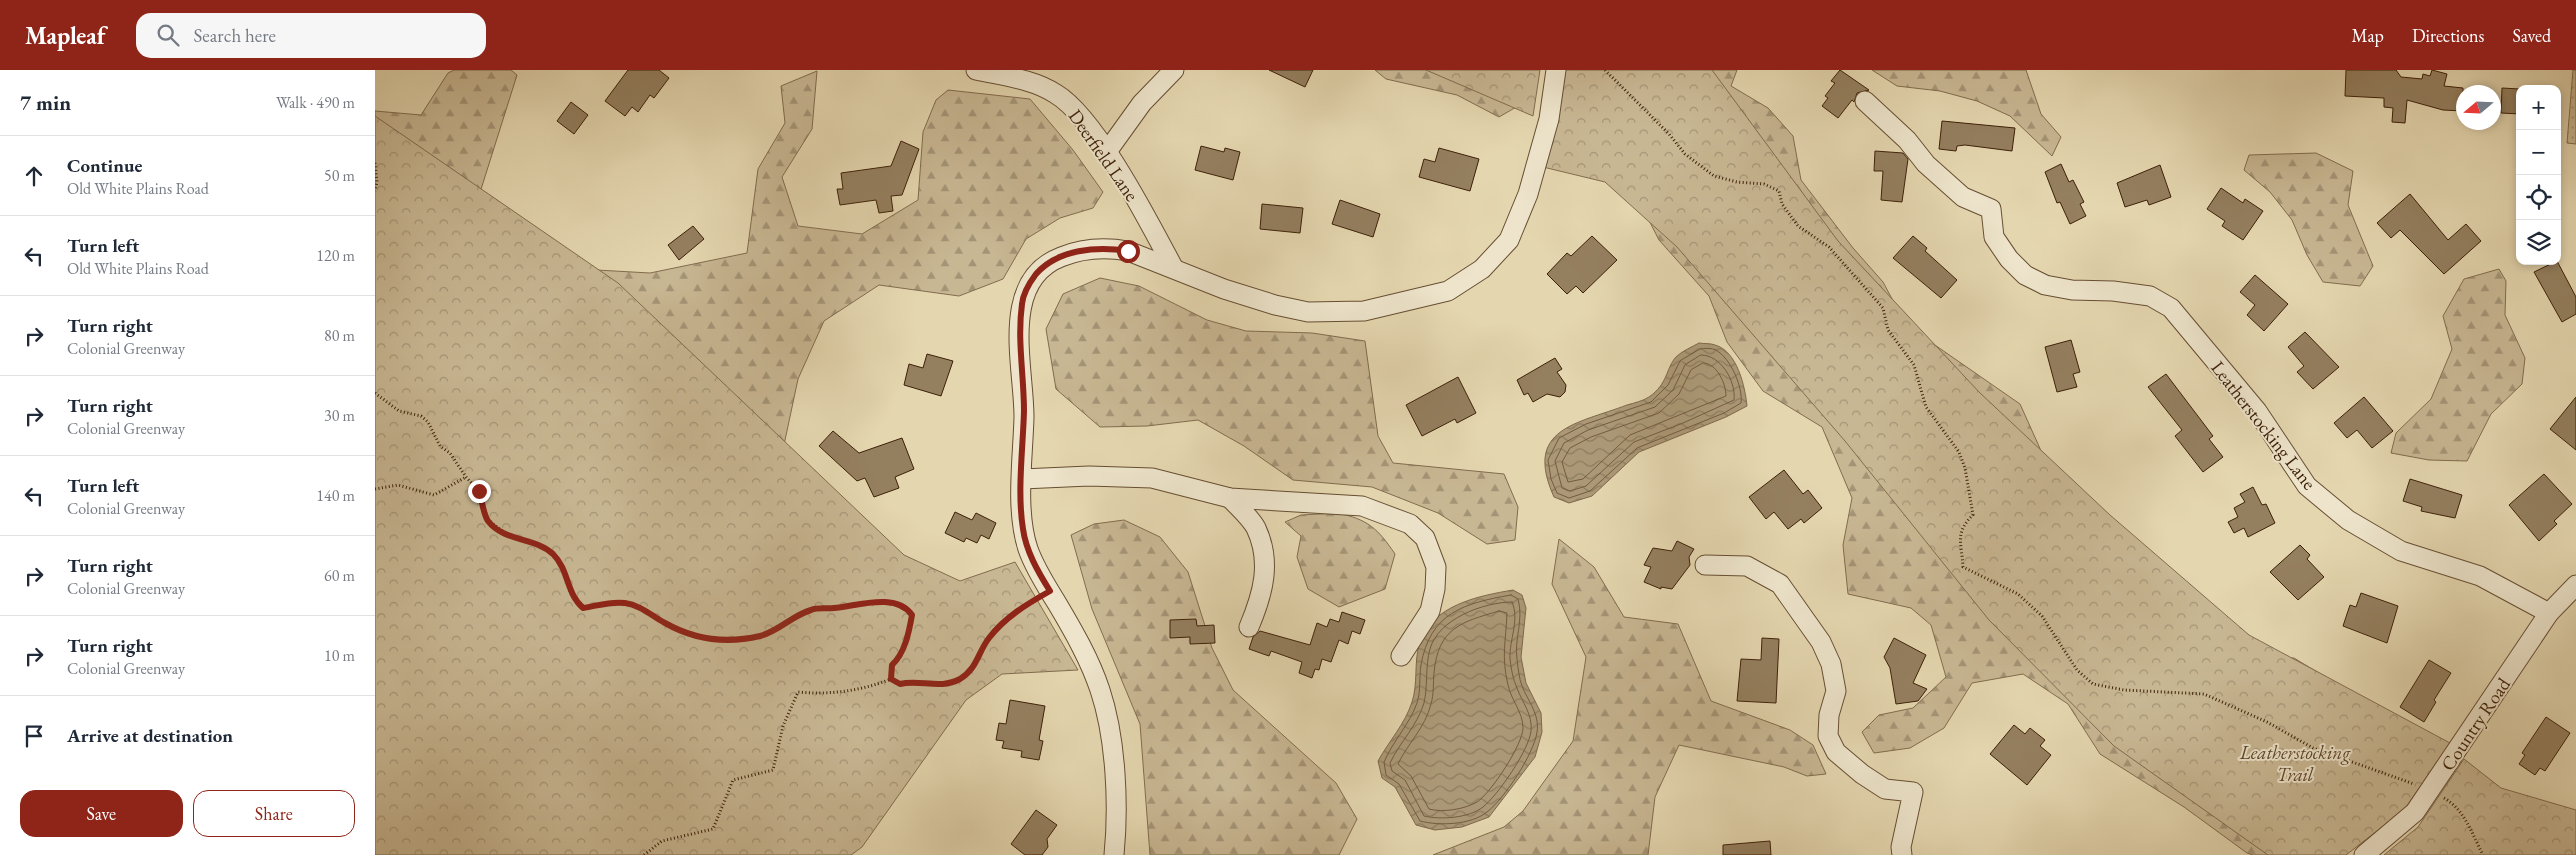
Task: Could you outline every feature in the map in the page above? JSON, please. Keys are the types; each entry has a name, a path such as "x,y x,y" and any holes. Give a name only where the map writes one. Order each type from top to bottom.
{"street":[{"name":"Deerfield Lane","path":"976,70 1011,76 1045,87 1059,95 1081,116 1145,216 1173,267"},
{"path":"1106,153 1142,103 1174,70"},
{"path":"1114,855 1115,783 1106,713 1100,690 1080,644 1028,548 1023,529 1024,408 1020,332 1022,302 1036,274 1049,261 1071,253 1109,248 1128,251 1173,267 1224,289 1275,305 1308,312 1364,311 1447,291 1482,269 1509,240 1528,194 1549,119 1556,70"},
{"name":"Leatherstocking Lane","path":"1865,101 1907,140 1926,164 1963,197 1991,209 1994,237 2009,259 2025,275 2045,286 2072,290 2113,290 2150,296 2171,308 2257,412 2307,486 2349,520 2401,551 2481,576 2549,613"},
{"path":"1022,479 1089,476 1152,478 1231,498 1362,506 1410,524 1425,538 1436,567 1435,589 1431,611 1401,656"},
{"path":"1231,498 1255,526 1264,553 1265,573 1258,604 1249,627"},
{"path":"1705,565 1747,566 1780,584 1821,642 1831,664 1836,691 1829,715 1828,736 1836,752 1862,774 1885,789 1913,792 1901,847 1902,855"},
{"name":"Country Road","path":"2364,855 2415,812 2549,613 2576,584"}],"path":[{"path":"1605,70 1669,134 1685,154 1714,176 1737,182 1764,184 1779,191 1782,204 1798,226 1829,247 1883,308 1888,330 1914,366 1926,406 1959,452 1962,460 1973,515 1963,524 1959,534 1963,567 2018,594 2042,616 2077,670 2093,684 2109,687 2205,694 2267,722 2313,748 2417,785"},
{"path":"375,163 377,182 375,190"},
{"path":"375,393 399,411 421,416 428,422 440,446 450,453 466,477 479,491 488,520 509,536 540,545 553,554 564,568 569,590 575,601 583,608 608,602 625,603 648,611 680,630 709,640 762,635 813,609 884,602 907,608 912,615 910,627 898,660 892,665 891,679"},
{"path":"375,490 398,485 433,495 449,488 466,477"},
{"path":"891,679 900,684 911,681 938,685 960,679 977,663 988,639 1016,611 1050,591"},
{"path":"644,855 662,841 713,829 733,780 773,770 783,726 798,692 825,694 874,686 891,679"},
{"path":"2444,798 2455,804 2464,817 2483,855"}],"green space":[{"path":"454,70 511,70 517,75 477,202 561,268 650,273 747,253 758,169 785,123 781,86 817,71 812,129 782,177 798,226 862,234 918,200 923,132 936,100 948,90 1030,99 1073,150 1103,192 1093,208 1060,218 1026,239 1003,279 959,296 879,285 824,321 798,379 781,459 375,855 375,111 421,115 448,73"},
{"path":"1375,70 1524,70 1518,106 1499,117 1457,95 1386,79"},
{"path":"1426,70 1540,70 1533,116"},
{"name":"Leatherstocking Trail","path":"1565,70 1712,70 1838,241 1979,392 2110,515 2249,635 2450,743 2404,810 2346,855 2268,855 2114,746 1989,620 1845,441 1677,247 1605,182 1543,167"},
{"name":"Leatherstocking Trail","path":"1576,70 1737,70 1731,86 1768,108 1793,136 1801,180 1853,248 1883,282 1906,325 2020,404 2051,473 2251,657 2294,658 2396,720 2322,855 2253,855 2247,853 2184,807 2100,754 2068,704 2023,674 1972,683 1944,728 1910,748 1874,753 1862,732 1879,715 1913,708 1946,677 1931,625 1911,608 1848,594 1843,545 1852,498 1822,427 1763,391 1727,342 1709,296 1659,240 1616,156"},
{"path":"1872,70 2026,70 2041,114 2061,137 2052,156 2010,116 1977,101 1940,91 1897,86"},
{"path":"2573,70 2576,70 2576,144 2567,143"},
{"path":"375,116 618,283 904,555 960,581 1015,562 1078,670 1002,674 966,700 862,847 851,855 375,855"},
{"path":"2316,153 2353,171 2348,205 2373,266 2360,286 2323,282 2307,255 2292,220 2270,192 2244,170 2249,155"},
{"path":"2499,269 2506,281 2505,315 2525,358 2522,384 2491,414 2467,461 2429,460 2391,453 2396,433 2431,399 2452,349 2443,316 2464,279"},
{"path":"1100,278 1139,286 1207,320 1246,331 1312,333 1365,341 1378,436 1393,463 1504,474 1518,507 1515,540 1487,544 1438,513 1372,487 1293,480 1244,446 1198,420 1147,426 1100,427 1056,389 1046,329 1063,294"},
{"path":"1337,513 1357,518 1371,526 1395,554 1385,589 1339,607 1308,589 1297,557 1301,536 1285,522 1301,515"},
{"path":"1124,520 1160,537 1188,572 1212,648 1233,690 1336,783 1357,819 1339,855 1150,855 1140,724 1092,609 1071,535 1094,524"},
{"path":"1559,539 1594,567 1624,617 1678,624 1711,701 1790,730 1813,745 1826,774 1807,776 1784,767 1679,745 1655,797 1648,855 1433,855 1504,827 1523,811 1573,741 1586,657 1552,584"},
{"path":"2464,759 2501,788 2576,810 2576,855 2384,855 2418,827"}],"water":[{"path":"1699,343 1715,345 1729,354 1739,370 1747,406 1726,417 1639,452 1592,496 1569,503 1554,497 1546,474 1545,456 1550,443 1560,432 1574,424 1649,397 1660,387 1676,357"},
{"path":"1513,590 1522,595 1526,608 1521,657 1526,683 1541,713 1542,732 1535,757 1489,817 1462,827 1435,830 1416,825 1395,787 1382,778 1378,761 1401,725 1412,702 1419,645 1425,631 1434,620 1445,612 1471,599"}],"building":[{"path":"628,70 659,70 669,78 654,98 650,95 638,112 632,107 625,116 605,101"},
{"path":"1269,70 1313,70 1305,87"},
{"path":"1840,70 1869,90 1857,93 1854,102 1852,100 1838,118 1822,106 1828,98 1825,96 1835,83 1831,81"},
{"path":"2346,70 2396,70 2401,77 2422,79 2423,74 2430,76 2432,70 2447,74 2444,86 2456,87 2456,111 2443,110 2407,100 2405,123 2392,122 2393,108 2384,107 2384,98 2345,96"},
{"path":"2502,88 2516,89 2516,114 2501,113"},
{"path":"571,102 588,115 574,134 557,121"},
{"path":"1942,121 2015,128 2012,151 1965,145 1957,146 1956,151 1939,149"},
{"path":"901,141 919,149 902,195 891,196 893,211 879,213 876,200 840,205 837,189 843,189 841,173 891,166"},
{"path":"1201,146 1224,152 1225,148 1240,152 1233,180 1195,170"},
{"path":"1439,148 1479,159 1470,191 1419,177 1424,159 1435,162"},
{"path":"1875,151 1903,153 1908,159 1902,202 1881,200 1883,171 1874,171"},
{"path":"2061,164 2069,182 2073,180 2084,202 2080,204 2086,216 2070,224 2060,202 2057,203 2045,172"},
{"path":"2160,165 2171,197 2149,205 2147,200 2125,207 2117,183"},
{"path":"2221,188 2243,203 2245,199 2263,211 2243,240 2222,226 2225,221 2207,209"},
{"path":"2410,194 2448,240 2466,224 2481,241 2444,274 2400,230 2391,238 2377,223"},
{"path":"1340,200 1380,214 1373,237 1332,224"},
{"path":"1262,204 1303,208 1300,233 1260,229"},
{"path":"693,226 704,239 679,260 668,245"},
{"path":"1592,236 1617,260 1583,293 1576,286 1567,294 1547,274 1567,253 1571,256"},
{"path":"1913,236 1927,248 1925,251 1957,280 1941,298 1893,258"},
{"path":"2549,265 2559,265 2576,297 2576,314 2562,322 2534,272"},
{"path":"2255,275 2288,304 2264,331 2247,315 2255,305 2240,292"},
{"path":"2305,332 2339,367 2313,389 2297,372 2304,366 2288,347"},
{"path":"2071,340 2080,372 2073,374 2077,387 2057,392 2045,347"},
{"path":"927,354 953,361 941,396 904,385 909,364 923,368"},
{"path":"1555,358 1562,369 1557,372 1566,385 1565,392 1560,397 1547,394 1533,402 1528,393 1524,395 1517,380"},
{"path":"2166,374 2213,436 2209,439 2223,457 2203,472 2175,436 2182,430 2148,387"},
{"path":"1458,377 1476,413 1457,423 1455,419 1422,436 1406,405"},
{"path":"2364,397 2393,431 2372,448 2357,430 2347,438 2334,423"},
{"path":"2576,397 2576,450 2550,429"},
{"path":"833,431 859,453 902,438 914,469 895,477 899,488 874,497 865,478 857,481 819,446"},
{"path":"1784,470 1803,494 1808,490 1822,508 1804,523 1801,519 1788,529 1774,512 1766,519 1749,497"},
{"path":"2544,474 2572,504 2554,521 2557,524 2539,541 2509,505"},
{"path":"2410,479 2462,495 2455,518 2421,511 2422,507 2403,501"},
{"path":"2253,487 2262,505 2266,504 2275,523 2248,537 2244,528 2234,533 2228,522 2238,517 2234,508 2245,502 2240,494"},
{"path":"955,512 972,520 976,513 996,523 989,539 981,535 977,543 966,538 964,542 945,533"},
{"path":"1677,541 1694,549 1689,557 1690,565 1672,589 1661,587 1661,589 1644,582 1651,567 1644,565 1653,548 1672,551"},
{"path":"2300,545 2310,555 2307,559 2324,577 2298,600 2270,572"},
{"path":"2361,593 2398,606 2387,643 2343,626 2350,605 2356,607"},
{"path":"1342,612 1365,620 1360,634 1352,631 1348,644 1339,640 1331,662 1322,659 1319,670 1315,669 1312,678 1299,673 1302,662 1271,651 1269,656 1249,649 1253,637 1260,631 1310,645 1317,623 1327,627 1330,619 1339,622"},
{"path":"1196,619 1197,626 1214,625 1215,643 1190,644 1190,637 1170,638 1170,620"},
{"path":"1762,638 1779,639 1776,703 1737,701 1741,659 1761,660"},
{"path":"1894,638 1926,655 1913,683 1927,689 1918,701 1896,704 1890,668 1884,657"},
{"path":"2429,660 2451,673 2434,700 2436,702 2424,722 2400,707"},
{"path":"1010,700 1045,706 1039,740 1043,741 1039,760 1021,757 1022,751 1002,748 1004,741 996,740 999,723 1006,724"},
{"path":"2546,717 2570,733 2545,771 2540,768 2535,775 2519,764 2525,755 2522,753"},
{"path":"2014,725 2025,734 2030,728 2045,740 2040,746 2051,755 2027,785 1990,754"},
{"path":"1036,810 1057,825 1047,839 1048,847 1042,855 1025,855 1011,844"},
{"path":"1770,841 1771,855 1723,855 1723,845"}],"route":[{"path":"479,491 488,520 497,528 509,536 525,539 540,545 553,554 564,568 569,590 575,601 583,608 594,607 608,602 625,603 648,611 665,623 688,634 709,640 723,640 762,635 813,609 884,602 907,608 912,615 906,640 898,660 892,665 891,679 900,684 911,681 921,684 938,685 960,679 977,663 988,639 1016,611 1050,591 1035,565 1023,529 1024,408 1020,332 1022,302 1036,274 1049,261 1071,253 1087,250 1109,248 1128,251"}]}
